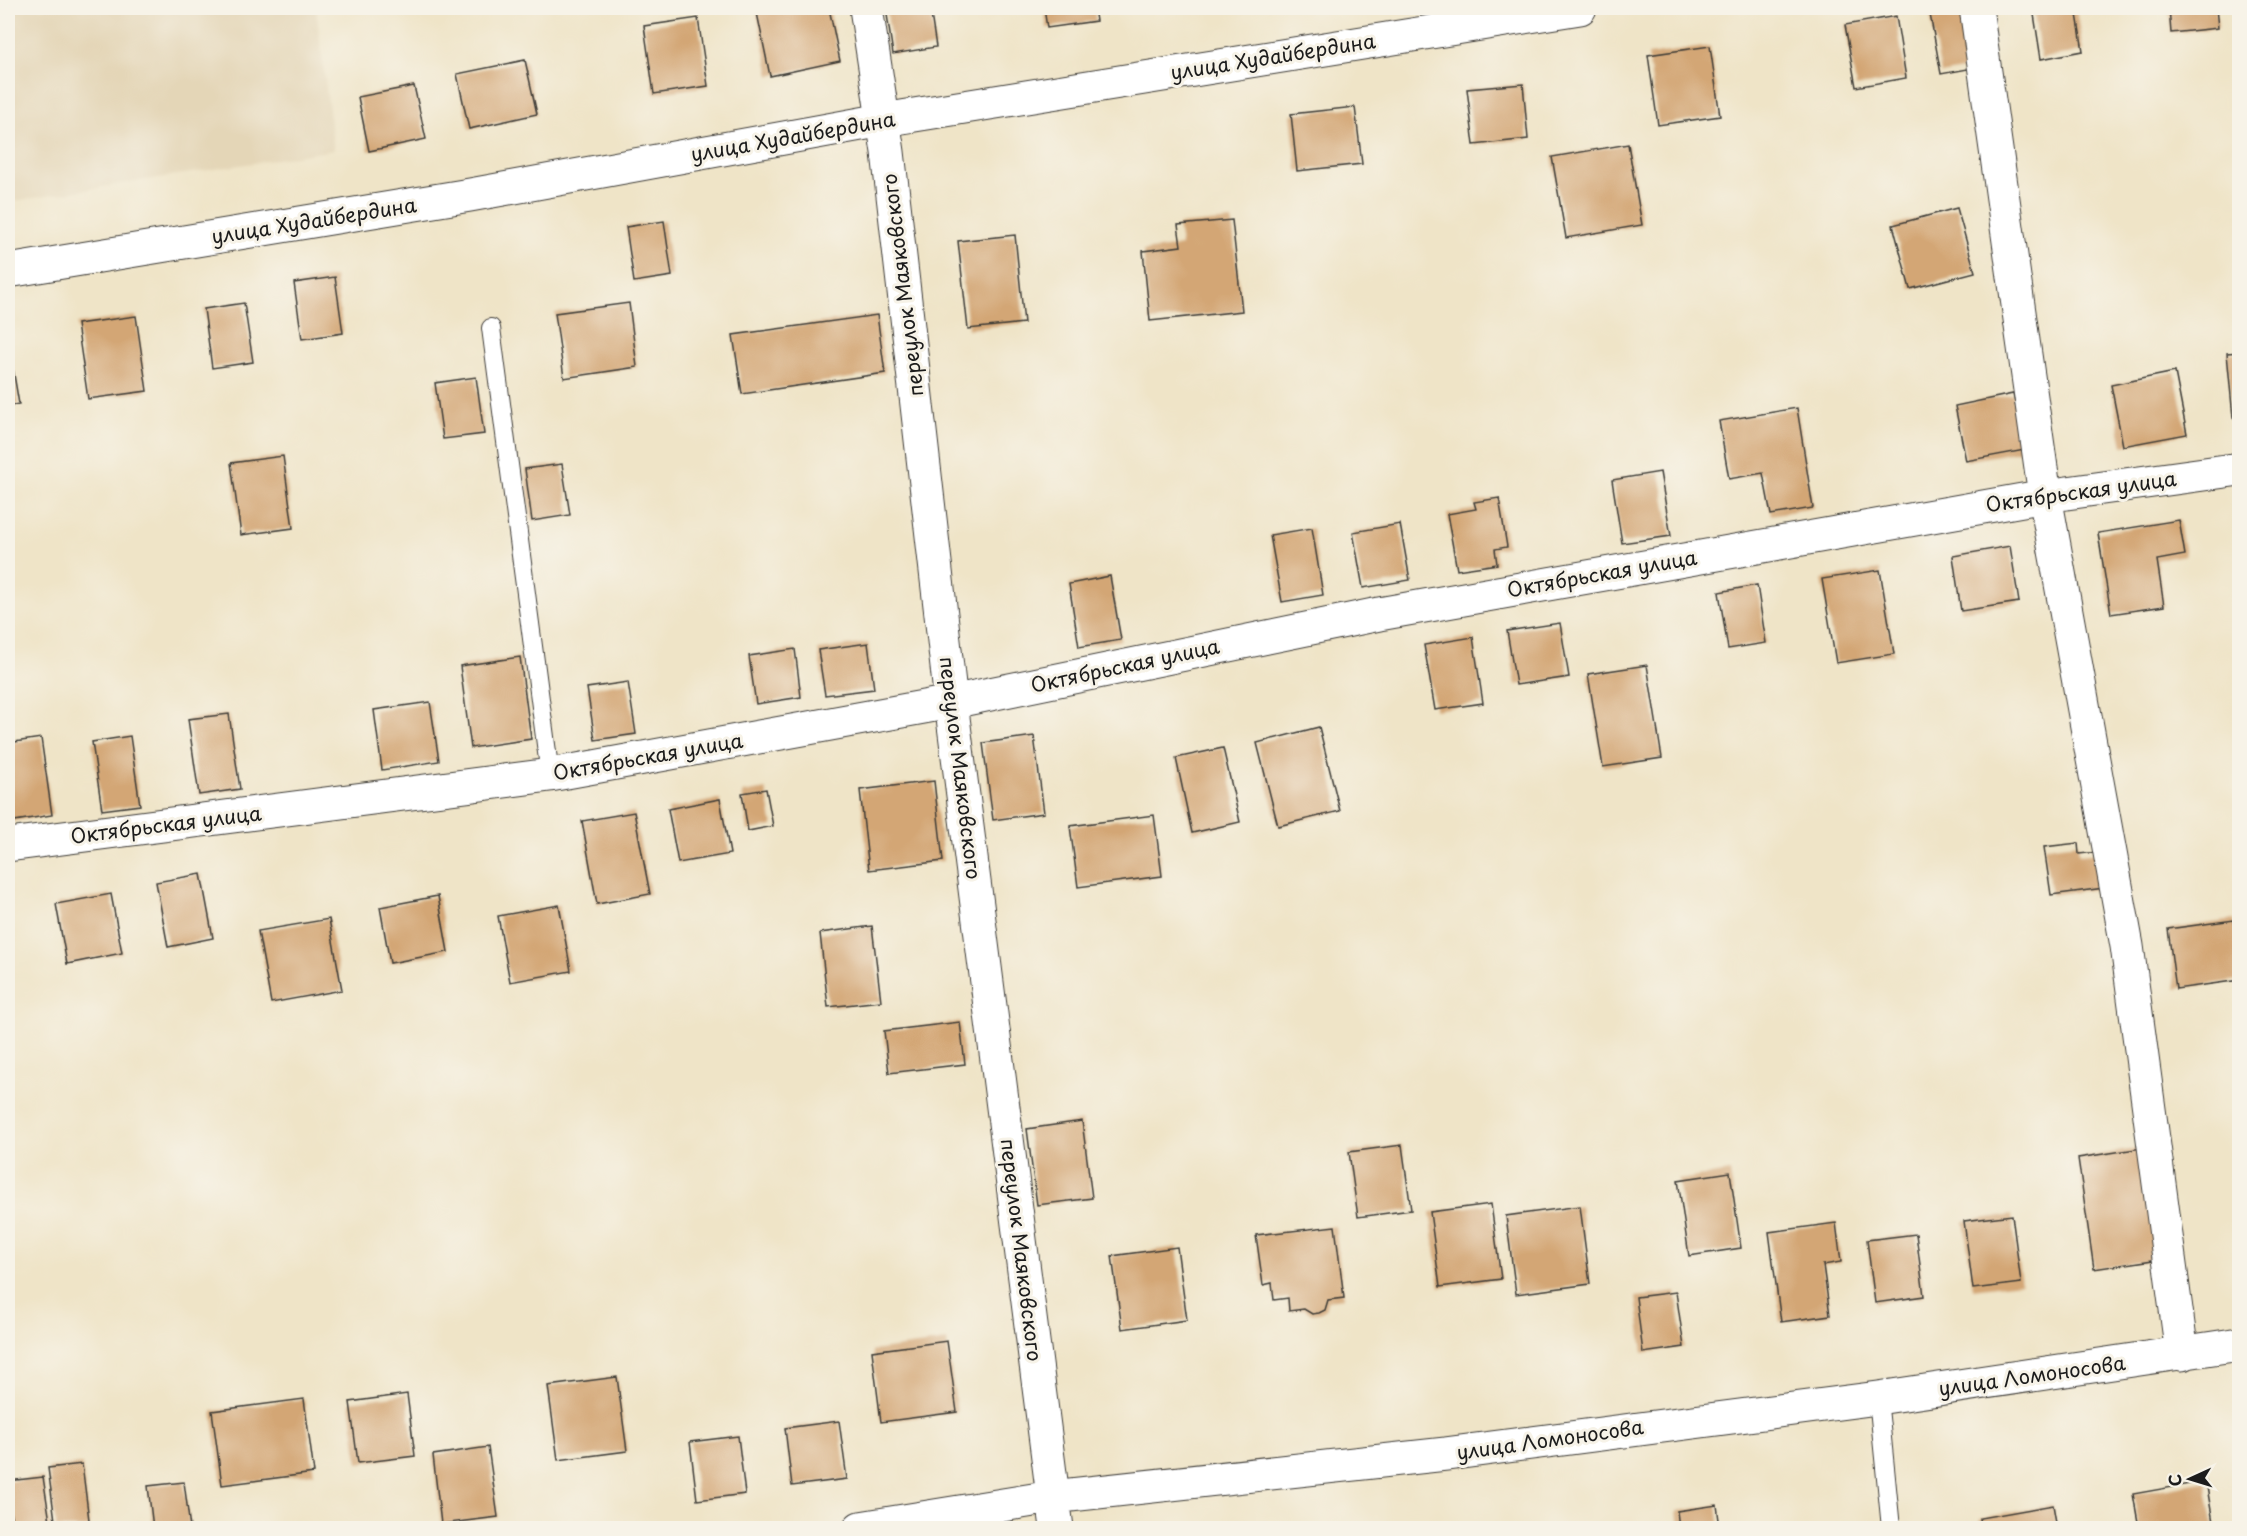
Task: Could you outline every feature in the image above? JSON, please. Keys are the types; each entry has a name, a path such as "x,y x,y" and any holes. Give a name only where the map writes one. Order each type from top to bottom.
{"street":[{"name":"переулок Маяковского","path":"866,8 903,274 951,702 1057,1528"},
{"name":"улица Худайбердина","path":"8,271 470,195 883,120 1580,8"},
{"path":"1976,8 2045,496 2127,946 2182,1354"},
{"name":"Октябрьская улица","path":"8,845 550,775 951,702 1379,614 2045,496 2240,469"},
{"name":"улица Ломоносова","path":"860,1528 1052,1497 1446,1454 1878,1398 2240,1344"}],"lane":[{"path":"491,328 550,775"},
{"path":"1878,1398 1891,1528"}],"shaded area":[{"path":"8,8 316,8 334,150 8,202"}],"building":[{"path":"756,8 829,8 840,61 770,76"},
{"path":"886,8 930,8 936,47 893,54"},
{"path":"1044,8 1094,8 1096,21 1047,28"},
{"path":"1969,8 1979,67 1941,74 1929,9"},
{"path":"2033,8 2076,8 2083,51 2041,59"},
{"path":"2169,8 2216,8 2218,28 2171,33"},
{"path":"1896,16 1906,78 1856,87 1845,25"},
{"path":"698,18 708,86 654,94 644,26"},
{"path":"1710,46 1720,116 1658,125 1648,55"},
{"path":"525,60 537,114 469,129 457,74"},
{"path":"1523,84 1528,139 1474,145 1467,89"},
{"path":"414,86 426,139 369,151 358,97"},
{"path":"1355,107 1362,164 1297,171 1291,114"},
{"path":"1628,144 1642,225 1566,238 1552,157"},
{"path":"1957,208 1975,272 1910,289 1893,225"},
{"path":"1232,220 1242,311 1150,321 1143,251 1181,246 1178,225"},
{"path":"664,221 672,276 634,282 626,227"},
{"path":"1015,235 1024,323 968,329 958,241"},
{"path":"335,277 343,333 302,339 294,283"},
{"path":"244,303 253,362 212,368 204,309"},
{"path":"629,303 637,367 564,378 555,313"},
{"path":"877,315 885,373 742,394 733,335"},
{"path":"136,316 147,391 88,399 77,324"},
{"path":"8,339 19,404 8,406"},
{"path":"2240,352 2240,417 2233,418 2227,353"},
{"path":"2175,372 2187,434 2123,446 2111,385"},
{"path":"476,377 484,434 443,439 435,383"},
{"path":"2013,394 2025,450 1966,461 1955,406"},
{"path":"1797,408 1813,508 1771,515 1763,473 1729,479 1719,421"},
{"path":"283,456 293,528 241,535 231,463"},
{"path":"562,464 570,515 532,521 525,469"},
{"path":"1660,472 1671,536 1622,543 1612,480"},
{"path":"1499,498 1507,547 1495,549 1497,564 1457,570 1447,514 1476,509 1474,502"},
{"path":"2179,520 2185,555 2157,560 2164,606 2111,614 2098,533"},
{"path":"1400,524 1410,580 1363,588 1353,532"},
{"path":"1312,528 1323,595 1282,602 1270,535"},
{"path":"2010,546 2019,602 1961,611 1953,556"},
{"path":"1880,570 1894,654 1836,663 1822,579"},
{"path":"1110,576 1121,640 1079,647 1069,584"},
{"path":"1757,585 1766,643 1728,649 1719,592"},
{"path":"1560,623 1569,677 1516,685 1507,631"},
{"path":"1473,637 1483,703 1435,710 1424,645"},
{"path":"868,643 874,689 825,695 818,650"},
{"path":"795,649 801,697 756,704 749,656"},
{"path":"520,657 531,739 471,748 460,666"},
{"path":"1647,665 1662,758 1603,767 1588,674"},
{"path":"628,682 636,734 595,740 587,688"},
{"path":"430,702 439,761 382,770 374,710"},
{"path":"229,714 240,789 199,795 188,719"},
{"path":"1319,727 1340,811 1278,826 1257,743"},
{"path":"130,736 140,805 102,810 92,742"},
{"path":"1034,736 1044,813 993,820 983,743"},
{"path":"41,738 52,815 8,822 8,743"},
{"path":"1223,748 1240,822 1192,833 1176,758"},
{"path":"934,781 943,861 869,870 860,790"},
{"path":"766,789 773,826 748,831 742,793"},
{"path":"720,799 730,854 678,863 668,809"},
{"path":"634,812 650,894 597,904 582,821"},
{"path":"1154,815 1162,876 1078,887 1070,826"},
{"path":"2078,843 2079,854 2107,851 2112,887 2051,895 2044,847"},
{"path":"201,874 213,938 168,947 156,882"},
{"path":"111,894 122,953 67,964 56,904"},
{"path":"438,896 448,952 390,963 380,907"},
{"path":"559,905 571,971 510,982 498,916"},
{"path":"329,919 342,990 271,1003 258,931"},
{"path":"2234,920 2240,961 2240,980 2176,989 2168,929"},
{"path":"872,926 881,1001 828,1007 820,933"},
{"path":"960,1022 965,1064 889,1073 884,1031"},
{"path":"1082,1121 1092,1198 1037,1205 1027,1129"},
{"path":"1402,1145 1411,1210 1358,1217 1349,1152"},
{"path":"2142,1148 2159,1259 2094,1269 2078,1158"},
{"path":"1730,1172 1741,1248 1689,1256 1678,1180"},
{"path":"1491,1204 1501,1279 1440,1287 1430,1212"},
{"path":"1580,1206 1590,1284 1516,1294 1506,1216"},
{"path":"2012,1215 2021,1283 1973,1289 1964,1221"},
{"path":"1836,1223 1841,1262 1823,1265 1830,1315 1781,1322 1769,1232"},
{"path":"1335,1226 1344,1298 1328,1300 1325,1310 1319,1313 1312,1314 1304,1309 1289,1311 1288,1298 1274,1300 1272,1283 1263,1285 1256,1235"},
{"path":"1916,1234 1924,1296 1875,1303 1867,1240"},
{"path":"1177,1247 1187,1320 1122,1329 1112,1256"},
{"path":"1676,1292 1684,1347 1643,1353 1636,1297"},
{"path":"947,1341 957,1412 881,1422 872,1351"},
{"path":"617,1377 627,1451 558,1460 548,1386"},
{"path":"407,1394 415,1456 358,1463 350,1402"},
{"path":"304,1399 314,1473 222,1485 212,1411"},
{"path":"839,1421 847,1479 792,1486 785,1428"},
{"path":"738,1436 745,1494 697,1500 690,1442"},
{"path":"488,1447 498,1517 441,1524 433,1455"},
{"path":"82,1464 90,1528 56,1528 48,1468"},
{"path":"43,1477 51,1528 13,1528 8,1481"},
{"path":"2206,1481 2214,1528 2139,1528 2133,1494"},
{"path":"184,1482 190,1528 153,1528 148,1486"},
{"path":"1717,1505 1720,1528 1679,1528 1677,1511"},
{"path":"2053,1505 2057,1528 1981,1528 1980,1518"}]}
